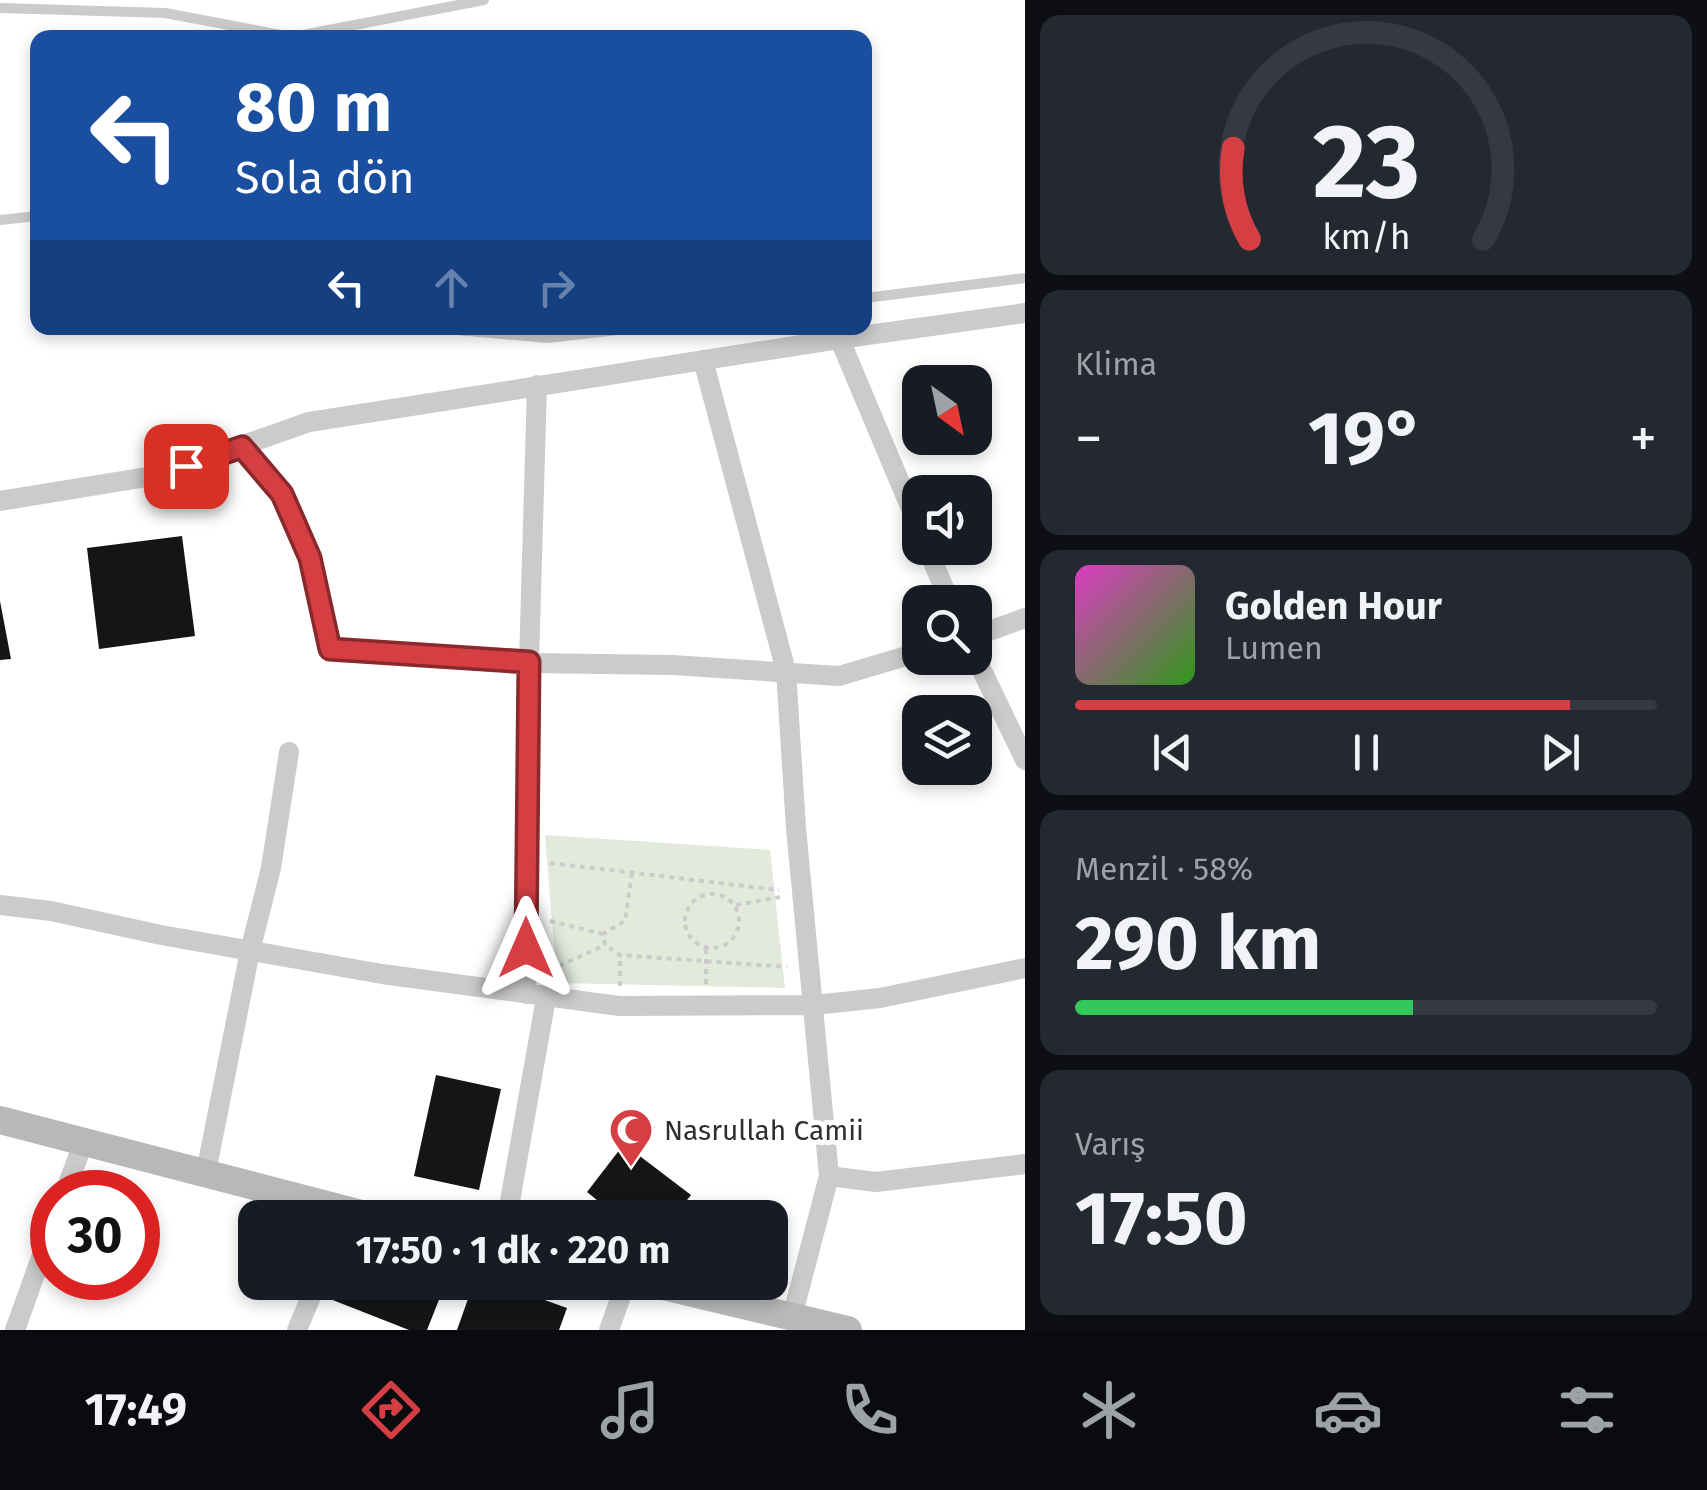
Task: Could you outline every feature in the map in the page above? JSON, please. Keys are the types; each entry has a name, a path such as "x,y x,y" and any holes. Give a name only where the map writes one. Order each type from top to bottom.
{"main road":[{"path":"0,1120 299,1200"},
{"path":"721,1300 848,1330"}],"street":[{"path":"0,501 159,475 309,422 1024,313"},
{"path":"840,340 902,487"},
{"path":"703,360 786,672 796,828 829,1176 792,1317"},
{"path":"509,1200 533,991 526,860 537,385"},
{"path":"242,447 282,494 310,558 330,649 839,676 902,657"},
{"path":"992,630 1024,618"},
{"path":"984,675 1024,760"},
{"path":"206,1172 250,951 271,868 289,752"},
{"path":"0,906 50,911 250,951 619,1006 814,1005 880,998 1024,968"},
{"path":"73,1170 84,1141"},
{"path":"829,1176 876,1182 1024,1164"},
{"path":"15,1330 30,1288"},
{"path":"298,1330 310,1300"},
{"path":"610,1330 620,1300"}],"lane":[{"path":"328,30 484,0"},
{"path":"0,8 165,14 253,30"},
{"path":"0,220 30,217"},
{"path":"872,297 1024,278"},
{"path":"514,335 574,335"}],"path":[{"path":"526,860 804,892"},
{"path":"526,915 603,934 625,921 632,873"},
{"path":"716,884 718,893 736,905 804,892"},
{"path":"718,893 696,897 684,915 688,936 706,949 728,945 739,931 736,905"},
{"path":"603,934 604,945"},
{"path":"533,991 604,945"},
{"path":"604,945 620,956 810,968"},
{"path":"706,949 706,1008"},
{"path":"619,1006 620,956"}],"shaded area":[{"path":"545,835 770,850 785,988 557,983"}],"building":[{"path":"182,536 195,636 99,649 87,548"},
{"path":"0,601 11,659 0,660"},
{"path":"436,1075 501,1089 479,1190 414,1176"},
{"name":"Nasrullah Camii","path":"624,1144 691,1195 687,1200 597,1200 587,1192"},
{"path":"333,1300 439,1300 427,1330 409,1330"},
{"path":"468,1300 545,1300 567,1308 559,1330 457,1330"}],"place":[{"name":"Nasrullah Camii","path":"631,1168"}],"route":[{"path":"186,466 242,447 282,494 310,558 330,649 529,662 526,948"}]}
